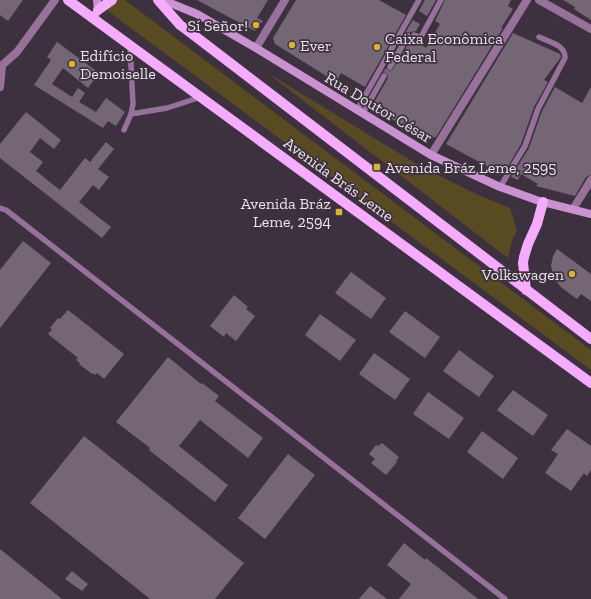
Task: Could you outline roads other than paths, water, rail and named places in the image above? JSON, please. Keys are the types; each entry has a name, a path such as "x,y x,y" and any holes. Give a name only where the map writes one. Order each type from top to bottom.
{"main road":[{"name":"Avenida Brás Leme","path":"68,0 96,9 130,45 591,383"},
{"path":"96,9 112,0"},
{"name":"Avenida Brás Leme","path":"158,0 183,28 591,339"},
{"path":"526,290 524,256 537,224 543,202"}],"street":[{"path":"0,87 1,67 17,52 55,0"},
{"name":"Rua Doutor César","path":"163,0 197,14 256,48 430,154 500,187 543,202 591,214"},
{"path":"256,48 285,0"},
{"path":"430,154 527,0"},
{"path":"539,0 591,30"},
{"path":"573,209 591,180"}],"lane":[{"path":"360,112 419,0"},
{"path":"390,67 411,36 420,37 422,35 441,0"},
{"path":"500,187 525,146 538,109 565,58 564,50 539,38"},
{"path":"124,130 131,114 132,104 130,45"},
{"path":"360,112 384,76"},
{"path":"131,114 167,108 201,97"},
{"path":"0,208 6,210 505,599"}],"place":[{"name":"Sí Señor!","path":"256,25"},
{"name":"Ever","path":"292,45"},
{"name":"Caixa Econômica Federal","path":"377,47"},
{"name":"Edifício Demoiselle","path":"72,64"},
{"name":"Avenida Bráz Leme, 2595","path":"377,167"},
{"name":"Avenida Bráz Leme, 2594","path":"339,212"},
{"name":"Volkswagen","path":"572,274"}]}
